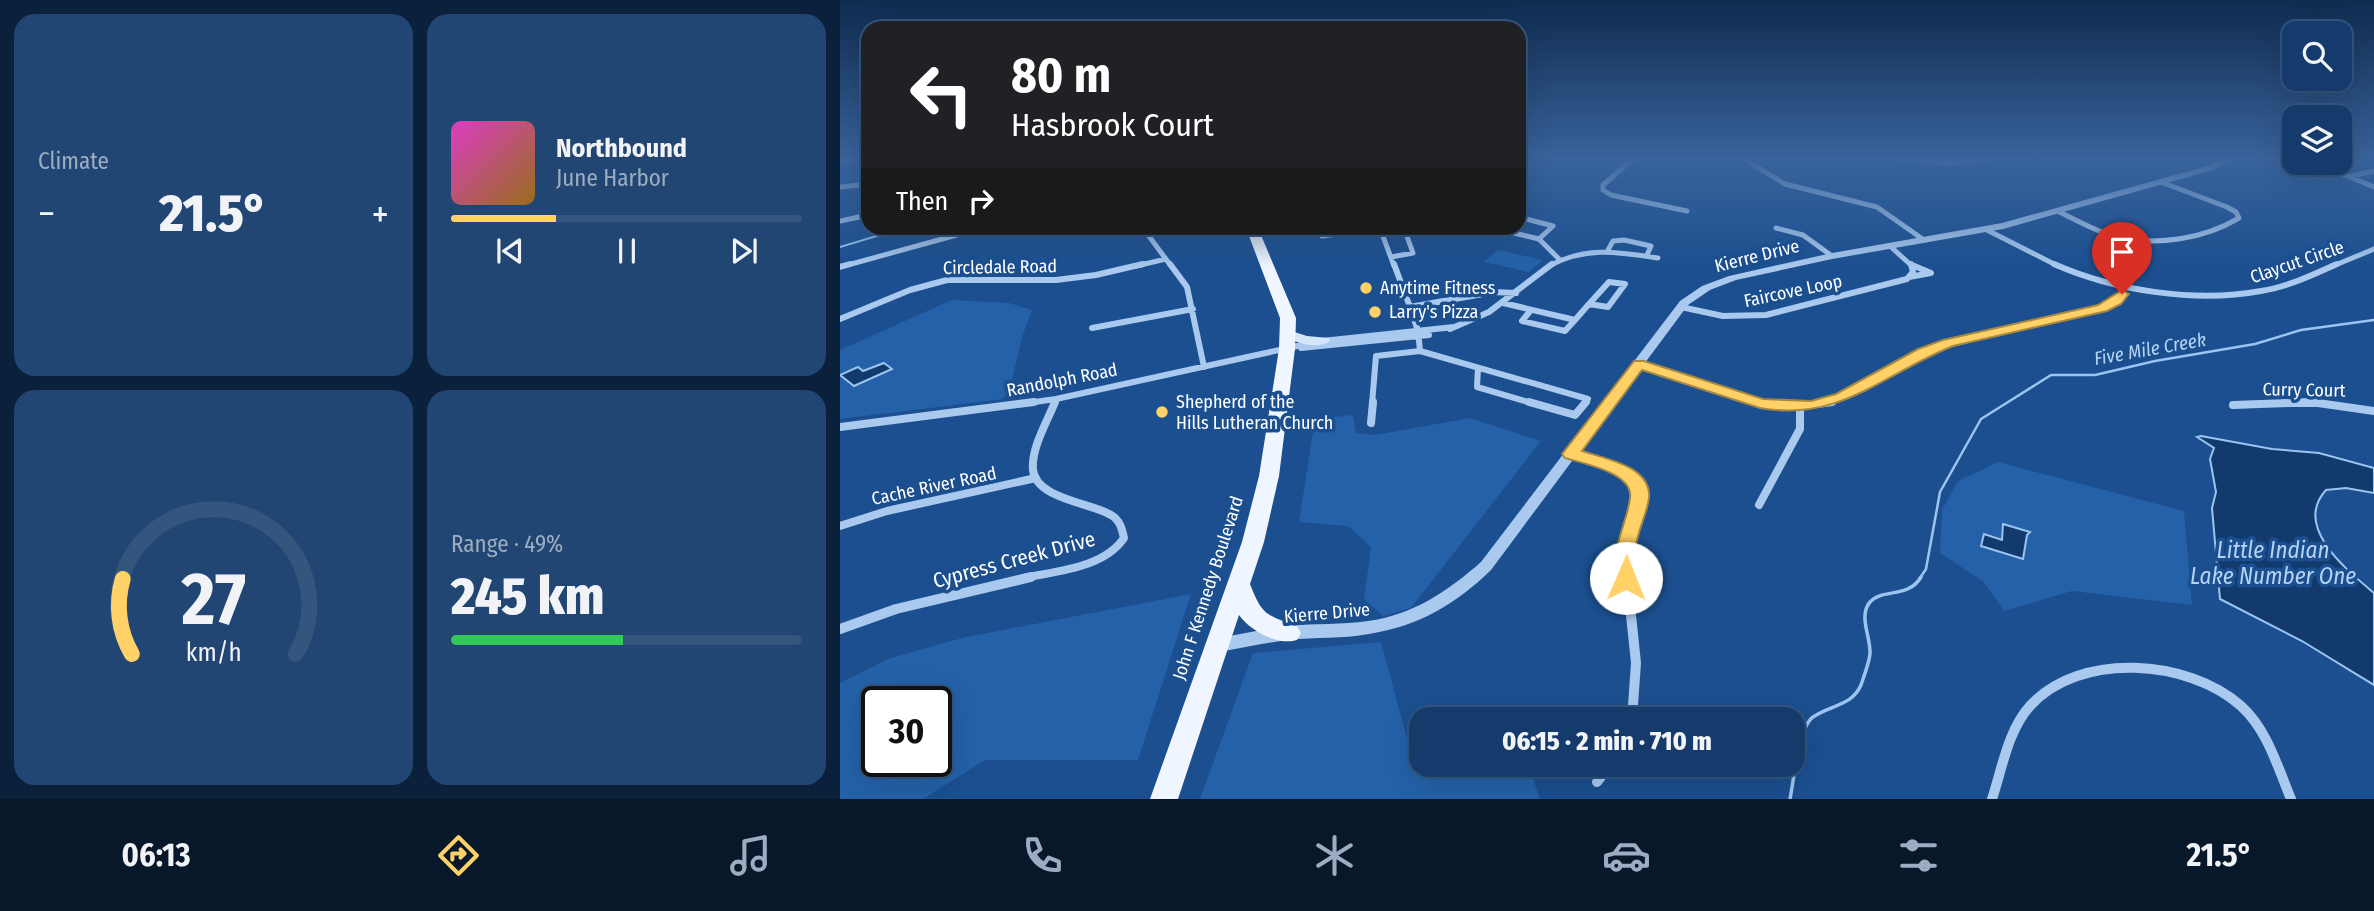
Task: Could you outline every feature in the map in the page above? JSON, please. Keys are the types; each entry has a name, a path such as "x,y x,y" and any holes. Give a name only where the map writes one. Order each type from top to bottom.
{"main road":[{"name":"John F Kennedy Boulevard","path":"1164,799 1219,646 1265,495 1288,341 1285,306 1255,235"},
{"path":"1288,341 1324,341"},
{"path":"1239,584 1243,604 1252,615 1289,633"}],"street":[{"path":"1610,194 1687,211"},
{"path":"1826,194 1877,207 1924,240"},
{"name":"Kierre Drive","path":"1219,646 1289,633 1368,628 1422,612 1449,597 1486,566 1681,307 1692,296 1714,284 1832,256 1987,230 2117,194"},
{"path":"2057,211 2109,234 2138,240 2197,234 2239,218 2236,212 2192,194"},
{"path":"840,221 861,216"},
{"path":"1526,219 1553,226 1539,239"},
{"path":"1776,228 1802,235 1832,256"},
{"name":"Claycut Circle","path":"1987,230 2065,269 2122,284 2207,294 2253,293 2273,288 2374,249"},
{"path":"840,267 957,235"},
{"path":"1148,235 1187,287 1204,367"},
{"path":"1383,235 1410,307 1420,351"},
{"path":"1391,257 1413,253 1407,235"},
{"path":"1522,235 1539,239 1559,259"},
{"path":"1608,250 1613,241 1624,240 1651,246 1647,255"},
{"name":"Faircove Loop","path":"1681,307 1723,316 1766,315 1931,273 1912,265 1890,246"},
{"name":"Randolph Road","path":"1324,341 1418,334 1475,320 1503,303 1559,259 1608,250 1658,258"},
{"name":"Circledale Road","path":"840,319 910,290 947,280 1064,280 1166,259"},
{"path":"1909,277 1913,270 1912,265"},
{"path":"1531,310 1522,321 1565,331 1589,304 1609,282 1625,284 1608,307 1589,304"},
{"path":"1639,364 1760,403 1800,407 1824,404 1948,343 2110,305 2121,297 2122,284"},
{"path":"1410,307 1494,292 1516,293"},
{"path":"1503,303 1575,320"},
{"path":"1092,328 1193,309"},
{"name":"Randolph Road","path":"840,427 1056,399 1204,367 1288,341 1418,334"},
{"path":"1371,423 1376,356 1420,351 1588,398 1575,415 1476,387 1478,368"},
{"path":"1036,478 1033,461 1056,399"},
{"name":"Curry Court","path":"2233,405 2311,402 2374,411"},
{"path":"1759,505 1800,429 1800,407"},
{"path":"1571,454 1626,472 1636,483 1640,495 1626,545 1625,561 1636,663 1633,707"},
{"name":"Cache River Road","path":"840,526 887,511 1036,478"},
{"name":"Cypress Creek Drive","path":"840,629 896,609 1082,564 1112,551 1122,543 1122,526 1112,515 1053,494 1036,478"},
{"path":"1992,799 2017,730 2029,707 2038,698 2053,686 2075,676 2123,669 2193,679 2234,700 2261,733 2291,799"},
{"path":"1597,782 1601,777"}],"shaded area":[{"path":"1498,250 1543,260 1529,272 1484,262"},
{"path":"952,300 1009,303 1032,310 1022,337 1011,384 1003,399 840,419 840,350"},
{"path":"1353,415 1356,433 1375,435 1470,418 1541,441 1411,608 1383,616 1364,599 1371,547 1348,526 1299,522 1315,419"},
{"path":"1998,462 2184,511 2192,605 2072,591 2004,611 1984,582 1940,553 1942,510 1958,481"},
{"path":"1191,594 1138,760 985,760 923,799 840,799 840,683 891,658 966,637"},
{"path":"1381,642 1409,742 1409,777 1532,777 1540,799 1200,799 1253,653"}],"water":[{"path":"884,363 892,369 854,386 840,375 858,367 863,371"},
{"name":"Little Indian Lake Number One","path":"2197,437 2272,449 2319,453 2374,468 2374,493 2346,488 2326,490 2317,504 2316,519 2319,533 2327,547 2374,593 2374,685 2302,641 2220,599 2212,508 2216,492 2210,459 2214,448"},
{"path":"2003,524 2030,532 2027,535 2023,559 1981,546 1984,534 2002,540"}],"waterway":[{"path":"840,247 880,235"},
{"name":"Five Mile Creek","path":"1920,578 1926,569 1940,492 1981,419 2051,375 2095,375 2155,361 2255,344 2301,330 2374,320"},
{"name":"Five Mile Creek","path":"1790,799 1800,743 1808,723 1813,717 1852,697 1861,685 1870,654 1865,620 1870,602 1881,595 1909,588 1921,577"}],"place":[{"name":"Anytime Fitness","path":"1366,288"},
{"name":"Larry's Pizza","path":"1375,312"},
{"name":"Shepherd of the Hills Lutheran Church","path":"1162,412"}],"route":[{"path":"1626,578 1626,545 1640,495 1636,483 1626,472 1571,454 1639,364 1760,403 1780,407 1811,406 1841,397 1923,353 1948,343 2103,308 2122,294"}]}
